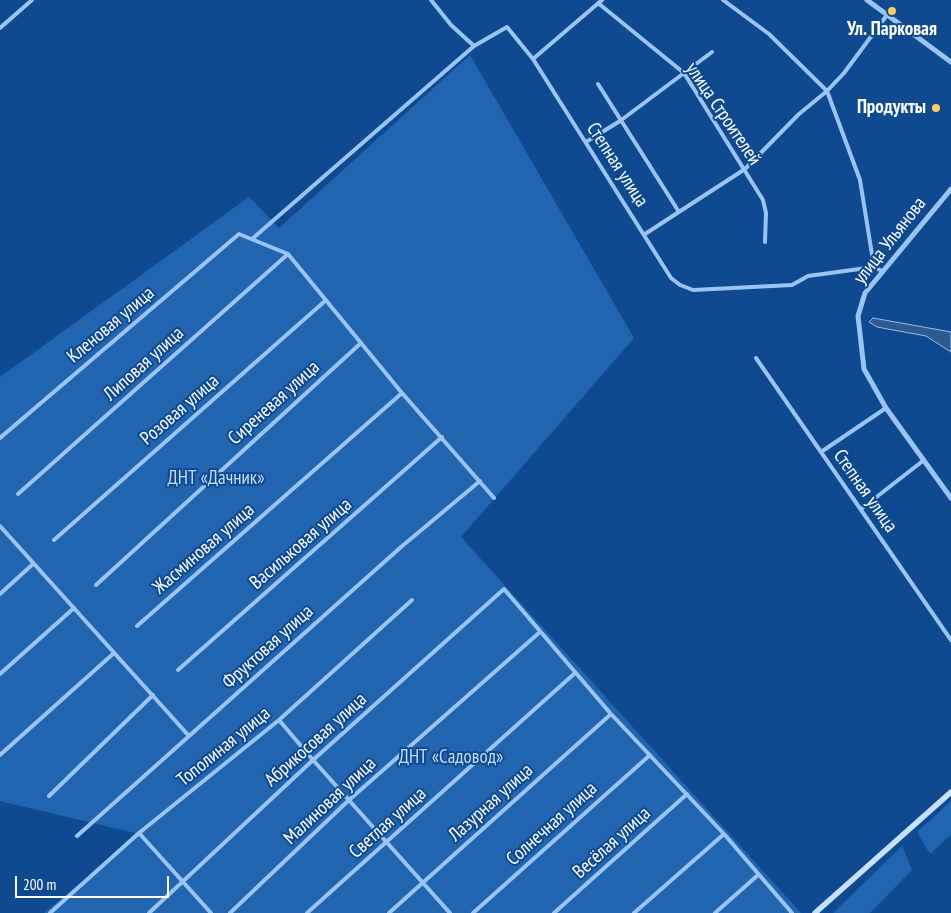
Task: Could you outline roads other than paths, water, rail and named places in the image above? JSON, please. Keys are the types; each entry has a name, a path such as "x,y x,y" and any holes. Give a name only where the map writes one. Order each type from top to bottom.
{"main road":[{"path":"815,913 951,792"}],"street":[{"path":"0,28 32,0"},
{"path":"722,0 769,34 827,91 860,180 874,267 882,271"},
{"path":"867,0 951,62"},
{"path":"434,1 451,25 474,46 252,239 288,254 325,301 494,498"},
{"path":"532,59 600,2"},
{"name":"улица Строителей","path":"600,2 684,73 763,200 766,213 765,242"},
{"path":"645,234 745,169 799,114 827,91 844,73 887,15"},
{"name":"Степная улица","path":"474,46 507,27 532,59 672,278 680,285 693,290 792,285 808,276 874,267"},
{"path":"586,142 620,121 712,52"},
{"path":"598,84 679,212"},
{"name":"улица Ульянова","path":"951,189 865,294 858,316 864,369 886,408 951,498"},
{"name":"Кленовая улица","path":"0,438 239,234 252,239"},
{"name":"Липовая улица","path":"18,494 288,254"},
{"name":"Розовая улица","path":"54,540 325,301"},
{"name":"Сиреневая улица","path":"96,585 361,343"},
{"name":"Степная улица","path":"756,358 951,640"},
{"name":"Жасминовая улица","path":"137,626 402,392"},
{"path":"821,452 886,408"},
{"name":"Васильковая улица","path":"178,670 442,437"},
{"path":"861,509 924,460"},
{"name":"Фруктовая улица","path":"77,836 401,546 480,481"},
{"path":"0,526 189,736"},
{"path":"0,594 33,564"},
{"name":"Абрикосовая улица","path":"149,913 313,760 504,589 540,632"},
{"name":"Тополиная улица","path":"50,913 139,834 279,720 412,600"},
{"path":"0,674 74,608"},
{"path":"540,632 611,714 724,834 790,912"},
{"name":"Малиновая улица","path":"230,913 349,800 540,632"},
{"path":"0,755 114,653"},
{"name":"Светлая улица","path":"307,913 575,673"},
{"path":"48,796 153,695"},
{"name":"Лазурная улица","path":"390,913 611,714"},
{"path":"279,720 450,913"},
{"name":"Солнечная улица","path":"473,913 650,755"},
{"name":"Весёлая улица","path":"554,913 687,794"},
{"path":"139,834 184,881 211,913"},
{"path":"634,913 724,834"},
{"path":"715,913 758,875"}],"place":[{"name":"Ул. Парковая","path":"892,11"},
{"name":"Продукты","path":"936,108"}],"park label":[{"name":"ДНТ «Дачник»","path":"216,479"},
{"name":"ДНТ «Садовод»","path":"451,758"}]}
